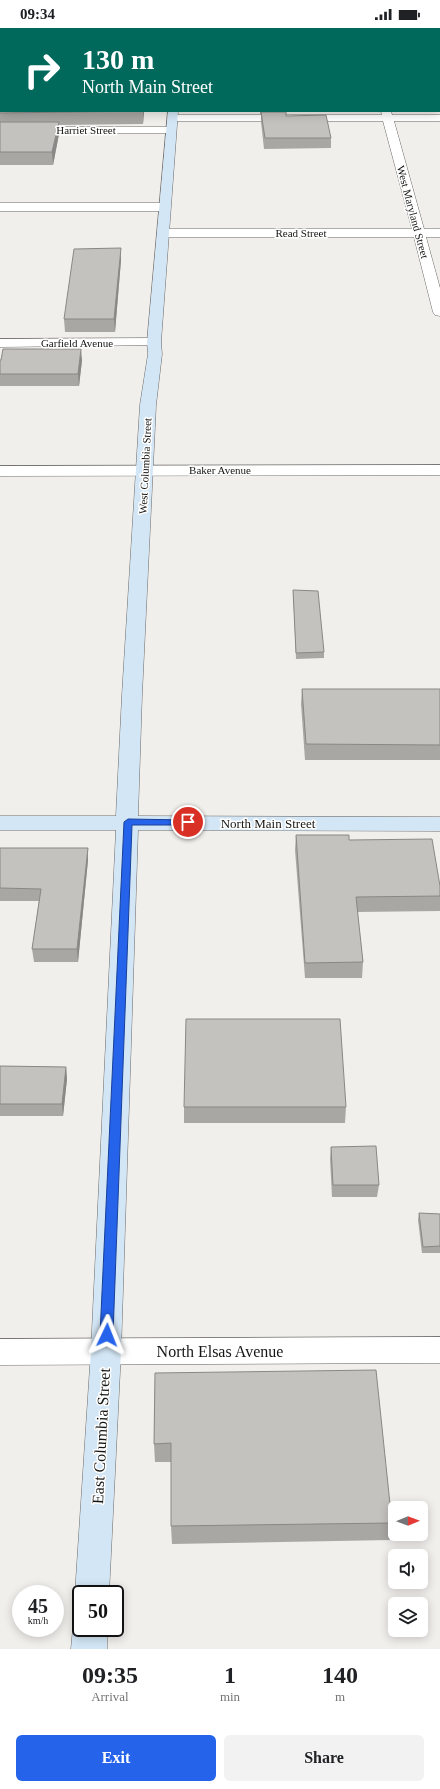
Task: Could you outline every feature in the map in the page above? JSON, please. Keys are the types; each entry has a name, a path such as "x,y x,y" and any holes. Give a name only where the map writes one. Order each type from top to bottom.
{"main road":[{"name":"West Columbia Street","path":"128,822 132,695 146,470 148,405 154,354 172,114"},
{"name":"North Main Street","path":"0,822 440,824"},
{"name":"East Columbia Street","path":"93,1585 106,1351 128,822"},
{"path":"89,1649 90,1637"}],"street":[{"path":"172,114 387,114 440,118"},
{"name":"West Maryland Street","path":"387,114 440,312"},
{"name":"Harriet Street","path":"0,130 171,130"},
{"path":"0,207 164,207"},
{"name":"Read Street","path":"163,233 440,233"},
{"name":"Garfield Avenue","path":"0,343 154,342"},
{"name":"Baker Avenue","path":"0,471 440,470"},
{"name":"North Elsas Avenue","path":"0,1352 440,1350"}],"building":[{"path":"0,112 72,112 0,113"},
{"path":"261,112 286,112 286,116 326,115 331,138 265,138"},
{"path":"0,122 59,122 52,152 0,152"},
{"path":"121,248 114,319 64,319 74,249"},
{"path":"3,349 81,349 78,374 0,374 0,360"},
{"path":"293,590 318,591 324,652 296,653"},
{"path":"302,689 440,689 440,745 306,744"},
{"path":"296,835 349,835 349,840 432,839 440,886 440,896 356,897 363,962 305,963"},
{"path":"0,848 88,848 77,949 32,949 41,889 0,888"},
{"path":"186,1019 340,1019 346,1107 184,1107"},
{"path":"0,1066 66,1067 62,1104 0,1104"},
{"path":"376,1146 379,1185 333,1185 331,1147"},
{"path":"419,1213 440,1214 440,1246 423,1247"},
{"path":"376,1370 390,1501 388,1501 388,1523 171,1526 171,1443 154,1444 155,1373"}],"route":[{"path":"107,1335 128,822 188,822"}]}
